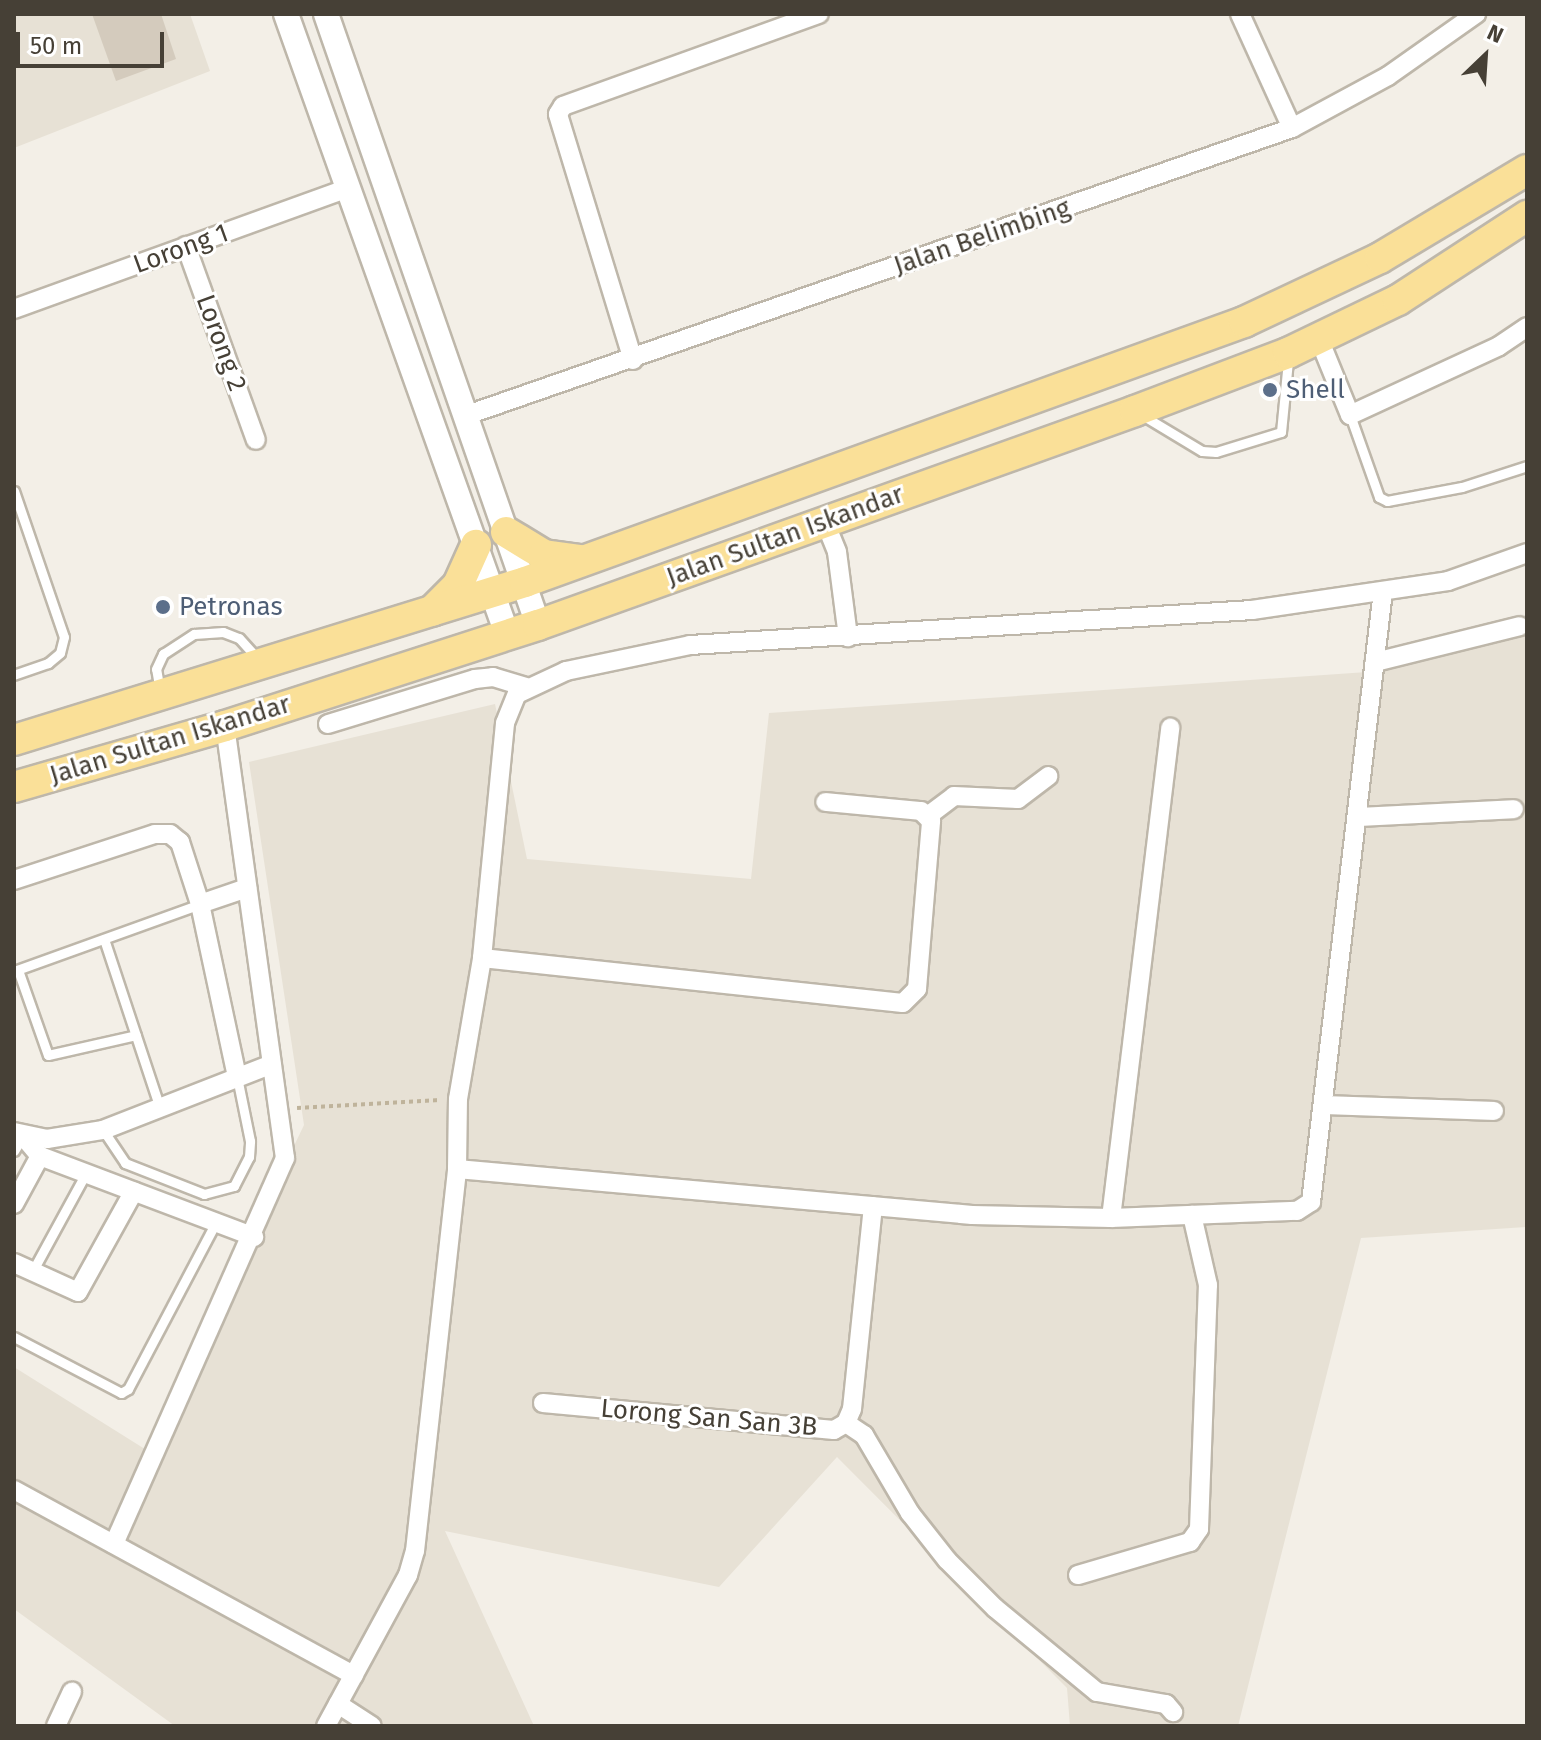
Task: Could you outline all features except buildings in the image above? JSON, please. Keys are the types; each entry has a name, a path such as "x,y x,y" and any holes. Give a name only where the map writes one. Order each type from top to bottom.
{"main road":[{"name":"Jalan Sultan Iskandar","path":"14,740 161,698 525,582 1244,322 1380,258 1527,170"},
{"name":"Jalan Sultan Iskandar","path":"14,787 225,726 538,625 1135,411 1288,353 1398,300 1527,216"},
{"path":"506,532 544,555 585,560"},
{"path":"427,615 458,585 476,545"}],"street":[{"path":"286,14 507,634"},
{"path":"326,14 538,625"},
{"path":"633,360 558,114 563,106 819,14"},
{"path":"1240,14 1292,128"},
{"name":"Jalan Belimbing","path":"467,415 633,360 1292,128 1388,76 1476,14"},
{"name":"Lorong 1","path":"14,309 348,188"},
{"name":"Lorong 2","path":"186,246 256,440"},
{"path":"1319,339 1350,415 1499,346 1527,327"},
{"path":"825,522 837,552 848,637"},
{"path":"326,1726 408,1575 415,1551 457,1169 458,1099 482,958 505,723 517,694 526,687 566,671 690,645 1252,610 1448,581 1527,553"},
{"path":"457,1169 873,1206 1111,1218 1297,1211 1311,1202 1326,1105 1383,591"},
{"path":"1375,662 1520,626"},
{"path":"328,724 475,679 504,679 526,687"},
{"path":"114,1544 282,1173 279,1109 225,726"},
{"path":"1111,1218 1170,728"},
{"path":"825,802 929,815 954,796 1018,799 1048,776"},
{"path":"1358,817 1514,809"},
{"path":"482,958 903,1003 917,989 929,815"},
{"path":"14,880 155,834 170,834 180,842 200,904 237,1077"},
{"path":"200,904 247,888"},
{"path":"17,1139 47,1139 103,1130 272,1064"},
{"path":"1326,1105 1494,1111"},
{"path":"17,1139 40,1156 254,1237"},
{"path":"14,1204 40,1156"},
{"path":"14,1263 78,1292 134,1191"},
{"name":"Lorong San San 3B","path":"543,1403 834,1430 846,1423 852,1409 873,1206"},
{"path":"1078,1575 1190,1542 1199,1529 1208,1285 1192,1215"},
{"path":"846,1423 864,1435 910,1513 947,1560 995,1608 1097,1692 1166,1704 1173,1712"},
{"path":"14,1490 354,1675"},
{"path":"56,1726 72,1691"},
{"path":"338,1704 372,1726"}],"lane":[{"path":"1135,411 1202,451 1216,452 1281,432 1287,407 1288,353"},
{"path":"1350,415 1379,497 1387,501 1462,487 1527,466"},
{"path":"14,491 64,637 60,653 48,663 14,675"},
{"path":"161,698 156,669 163,654 194,634 223,632 239,638 264,666"},
{"path":"136,1035 48,1055 16,970 200,904"},
{"path":"104,939 160,1108"},
{"path":"103,1130 125,1163 204,1194 234,1186 249,1157 250,1141 237,1077"},
{"path":"32,1273 86,1173"},
{"path":"14,1337 121,1393 128,1389 216,1222"}],"path":[{"path":"279,1109 458,1099"}],"shaded area":[{"path":"14,14 190,14 210,71 14,148"},
{"path":"1527,635 1527,1227 1361,1238 1238,1726 1070,1726 1067,1688 837,1457 719,1587 445,1531 534,1726 175,1726 14,1609 14,1367 148,1451 304,1125 249,762 495,704 527,859 751,879 769,713 1367,672"}],"place":[{"name":"Shell","path":"1270,390"},
{"name":"Petronas","path":"163,607"}]}
